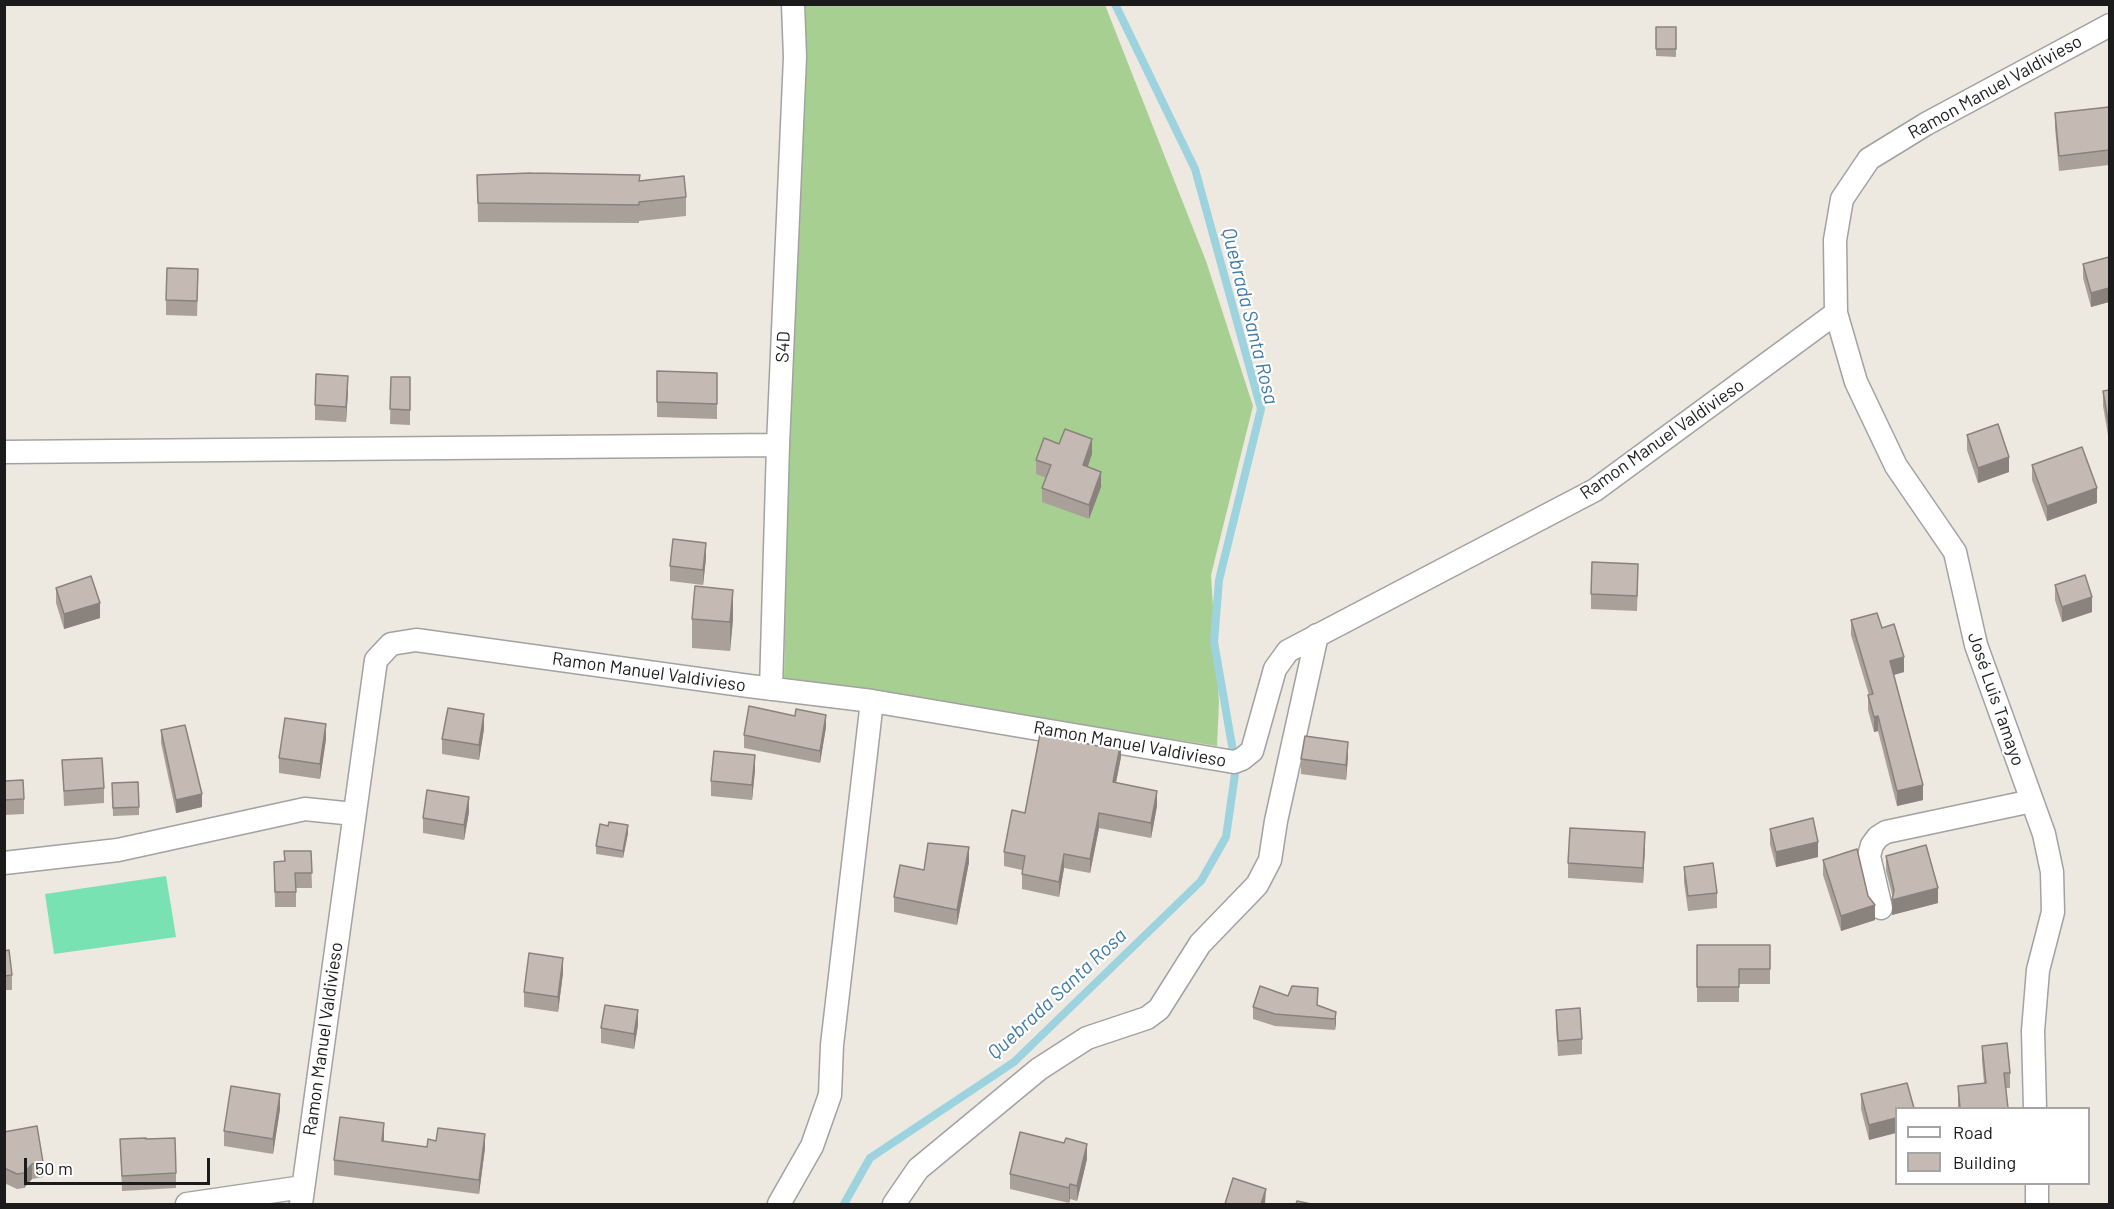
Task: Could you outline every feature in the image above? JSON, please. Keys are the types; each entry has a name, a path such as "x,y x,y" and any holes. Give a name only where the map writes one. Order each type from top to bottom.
{"street":[{"name":"S4D","path":"771,689 778,445 795,69 793,4"},
{"name":"Ramon Manuel Valdivieso","path":"302,1196 376,660 391,644 416,640 872,701 1234,762 1252,752 1275,669 1280,659 1288,651 1596,489 1836,313 1835,240 1842,200 1869,159 1926,124 2109,25"},
{"name":"José Luis Tamayo","path":"1836,313 1857,382 1896,466 1954,552 1976,645 2044,834 2052,872 2053,912 2038,970 2033,1031 2035,1107"},
{"path":"4,452 778,445"},
{"path":"894,1204 918,1169 1039,1069 1087,1038 1147,1018 1159,1009 1200,944 1257,885 1270,860 1276,820 1317,635"},
{"path":"779,1204 812,1146 830,1095 832,1045 872,701"},
{"path":"1881,908 1869,856 1872,845 1878,837 1886,832 2032,801"},
{"path":"4,863 118,850 306,809 354,814"},
{"path":"2037,1185 2037,1204"},
{"path":"187,1204 302,1196"}],"green space":[{"path":"796,5 1105,5 1206,261 1253,406 1211,575 1219,702 1217,746 784,679"},
{"path":"166,876 176,937 54,954 45,894"}],"building":[{"path":"1656,27 1676,27 1676,49 1656,49"},
{"path":"2109,107 2109,150 2059,156 2055,113"},
{"path":"531,173 640,175 639,181 684,176 686,197 639,202 639,205 478,203 477,175"},
{"path":"2109,257 2109,288 2091,293 2083,264"},
{"path":"167,268 198,269 197,301 166,300"},
{"path":"657,371 717,373 717,404 657,402"},
{"path":"316,374 348,376 346,407 315,405"},
{"path":"391,377 410,377 410,410 390,409"},
{"path":"2109,390 2109,426 2103,391"},
{"path":"1998,424 2009,457 1978,468 1967,435"},
{"path":"1065,429 1092,439 1083,465 1101,472 1089,505 1042,488 1051,465 1036,460 1044,438 1059,444"},
{"path":"2082,447 2097,488 2047,506 2032,465"},
{"path":"673,539 706,543 703,570 670,566"},
{"path":"1592,562 1638,564 1637,596 1591,594"},
{"path":"2085,575 2092,597 2062,607 2055,585"},
{"path":"91,576 100,603 64,614 56,588"},
{"path":"695,586 733,590 730,622 692,619"},
{"path":"1877,613 1882,628 1894,624 1904,657 1890,661 1923,785 1897,791 1878,716 1874,717 1868,695 1873,694 1851,620"},
{"path":"749,706 795,716 796,709 826,715 820,751 744,735"},
{"path":"448,708 484,714 479,745 442,739"},
{"path":"285,718 326,724 320,764 279,758"},
{"path":"185,725 202,794 176,800 161,730"},
{"path":"1040,734 1098,746 1100,738 1121,742 1113,782 1157,791 1151,823 1099,813 1090,859 1064,854 1059,882 1022,874 1025,856 1004,852 1012,810 1025,813"},
{"path":"1305,736 1348,742 1346,765 1301,759"},
{"path":"714,751 755,755 752,785 711,781"},
{"path":"102,758 104,788 64,791 62,760"},
{"path":"23,780 24,799 4,800 4,781"},
{"path":"138,782 139,807 113,808 112,783"},
{"path":"427,790 469,797 464,825 423,818"},
{"path":"1813,818 1818,842 1776,852 1770,829"},
{"path":"609,822 628,825 623,851 596,846 600,824 608,826"},
{"path":"1570,828 1645,832 1643,868 1568,863"},
{"path":"928,843 969,847 957,910 894,897 900,865 924,870"},
{"path":"1926,845 1938,888 1892,900 1894,890 1886,856"},
{"path":"1857,849 1868,896 1875,905 1841,916 1823,860"},
{"path":"284,851 311,851 312,873 295,873 296,892 275,892 274,862 285,861"},
{"path":"1713,863 1717,893 1688,896 1684,867"},
{"path":"1697,945 1770,945 1770,969 1739,969 1739,987 1697,987"},
{"path":"9,950 12,975 4,976 4,951"},
{"path":"529,953 563,958 558,997 524,992"},
{"path":"1260,986 1288,996 1292,986 1318,988 1317,1005 1336,1012 1335,1019 1275,1014 1253,1007"},
{"path":"605,1005 638,1010 634,1034 601,1028"},
{"path":"1580,1008 1582,1039 1558,1041 1556,1010"},
{"path":"2007,1043 2010,1073 2004,1073 2008,1107 1960,1107 1958,1086 1986,1083 1982,1046"},
{"path":"1907,1083 1914,1107 1895,1107 1895,1118 1869,1125 1861,1094"},
{"path":"231,1086 280,1094 273,1139 224,1131"},
{"path":"340,1117 384,1123 382,1141 427,1147 428,1139 436,1141 438,1128 485,1134 479,1180 334,1160"},
{"path":"37,1126 43,1162 32,1164 24,1173 17,1174 4,1168 4,1132"},
{"path":"1020,1132 1064,1143 1066,1138 1087,1144 1077,1186 1070,1184 1069,1188 1010,1174"},
{"path":"175,1138 176,1173 122,1176 120,1139"},
{"path":"1233,1178 1266,1189 1261,1204 1225,1204"}],"waterway":[{"name":"Quebrada Santa Rosa","path":"1115,4 1195,169 1261,409 1219,580 1214,642 1234,757"},
{"name":"Quebrada Santa Rosa","path":"844,1204 870,1158 1014,1062 1201,881 1226,837 1236,767"}]}
